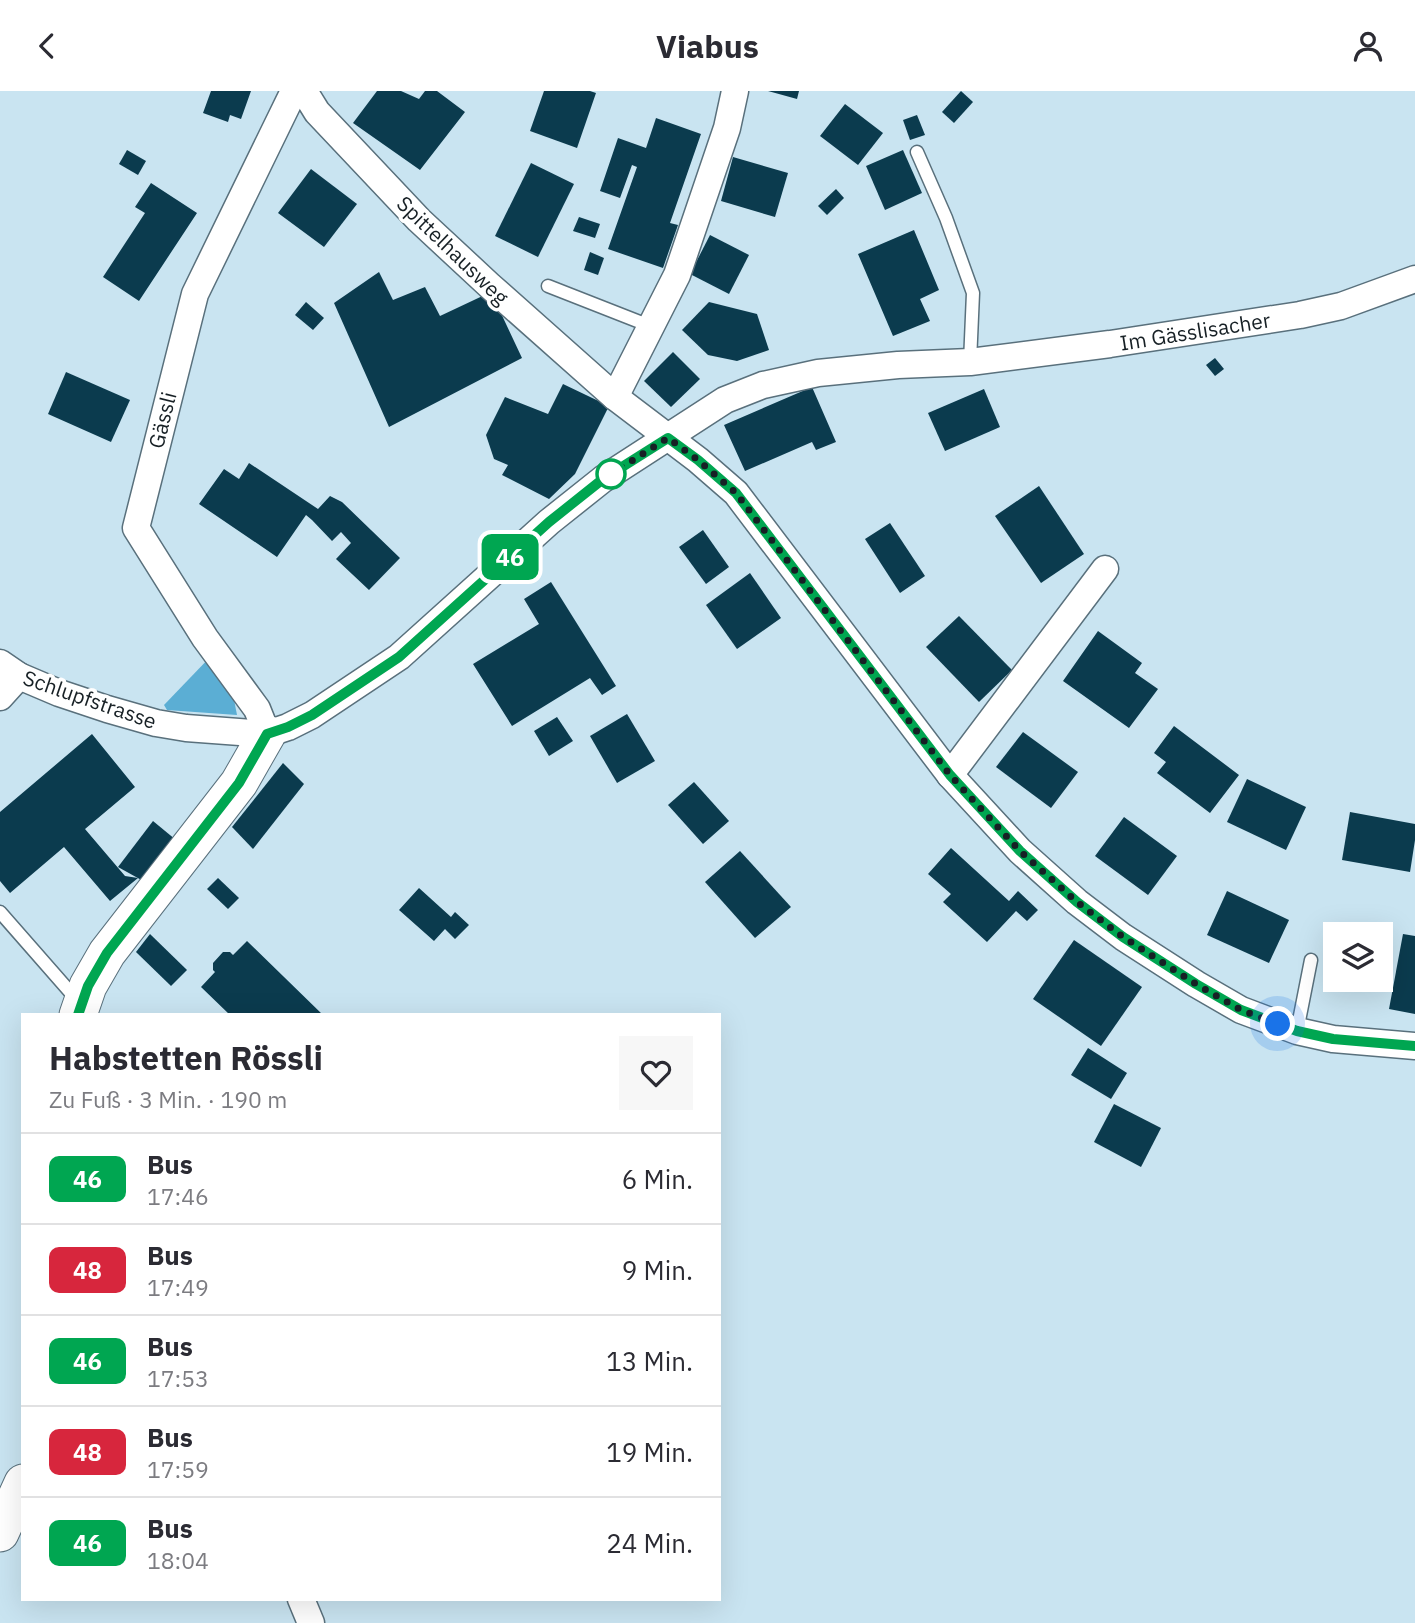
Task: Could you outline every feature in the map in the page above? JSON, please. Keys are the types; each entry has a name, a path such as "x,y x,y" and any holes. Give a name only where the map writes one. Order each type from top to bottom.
{"street":[{"name":"Gässli","path":"267,734 257,709 205,638 136,528 195,294 294,91"},
{"name":"Spittelhausweg","path":"304,91 317,112 419,220 615,397 698,460 736,493 950,775 1020,851 1077,902 1123,937 1241,1010 1297,1031 1333,1039 1415,1046"},
{"path":"615,397 677,275 727,128 735,91"},
{"name":"Im Gässlisacher","path":"267,734 312,715 399,657 549,522 603,479 725,400 763,385 818,373 898,365 970,362 1300,315 1341,306 1415,279"},
{"path":"950,775 1105,569"},
{"name":"Schlupfstrasse","path":"10,670 95,705 156,723 267,734"},
{"path":"0,697 10,670"},
{"path":"80,1010 88,986 107,953 239,783 267,734"},
{"path":"0,1533 21,1487"},
{"path":"302,1601 311,1623"}],"lane":[{"path":"917,152 946,218 973,293 970,362"},
{"path":"548,286 650,326"},
{"path":"0,912 80,1010"},
{"path":"1297,1031 1311,960"}],"water":[{"path":"213,654 230,679 237,715 167,710 164,705"}],"building":[{"path":"211,91 251,91 241,119 230,115 228,122 203,113"},
{"path":"377,91 401,91 419,99 425,91 437,91 465,112 420,170 353,123"},
{"path":"544,91 596,93 577,148 530,131"},
{"path":"768,91 799,91 797,99"},
{"path":"961,91 973,102 954,123 942,112"},
{"path":"845,104 883,133 858,165 820,136"},
{"path":"917,115 925,135 910,140 903,120"},
{"path":"656,118 701,134 670,223 678,225 663,268 608,249 637,167 632,165 620,198 600,191 618,138 646,148"},
{"path":"127,150 146,161 138,175 119,164"},
{"path":"903,150 922,193 885,210 866,166"},
{"path":"733,157 788,173 775,217 721,201"},
{"path":"531,163 574,184 538,257 495,236"},
{"path":"311,169 357,204 324,247 278,213"},
{"path":"151,183 197,213 139,301 103,277 145,213 135,207"},
{"path":"836,189 844,198 827,215 818,206"},
{"path":"579,217 600,224 595,238 573,231"},
{"path":"914,230 939,290 920,299 930,321 893,336 858,254"},
{"path":"710,235 749,255 729,294 690,274"},
{"path":"590,252 604,258 598,275 584,270"},
{"path":"379,272 393,300 425,287 440,316 491,292 522,358 389,427 334,303"},
{"path":"306,302 324,318 313,330 295,315"},
{"path":"709,302 757,314 769,350 737,361 708,355 682,330"},
{"path":"673,352 700,379 671,407 644,381"},
{"path":"1215,358 1224,369 1215,376 1206,365"},
{"path":"66,372 130,400 111,442 48,414"},
{"path":"563,384 609,406 575,474 549,499 502,475 508,465 494,459 486,435 505,397 548,414"},
{"path":"812,387 836,442 816,450 812,442 745,471 724,425"},
{"path":"984,389 1000,427 945,451 928,413"},
{"path":"249,463 318,509 330,496 342,502 400,558 369,590 336,559 351,543 341,532 332,541 306,515 277,557 199,504 224,469 239,479"},
{"path":"1039,486 1084,554 1041,583 995,516"},
{"path":"890,523 925,576 900,593 865,539"},
{"path":"703,530 729,567 706,584 679,547"},
{"path":"750,573 781,618 737,649 706,605"},
{"path":"551,582 616,686 602,695 590,678 512,726 473,664 539,624 524,599"},
{"path":"959,616 1012,670 979,702 926,647"},
{"path":"1098,631 1142,663 1135,673 1158,689 1129,728 1063,681"},
{"path":"627,714 655,761 617,783 590,736"},
{"path":"557,717 573,741 549,756 534,731"},
{"path":"1174,726 1239,775 1210,813 1157,773 1166,762 1154,753"},
{"path":"1023,732 1078,772 1051,808 996,767"},
{"path":"92,734 135,787 85,829 125,876 138,878 110,901 64,847 10,893 0,881 0,812"},
{"path":"283,763 304,784 253,849 232,827"},
{"path":"1247,779 1306,807 1286,850 1227,822"},
{"path":"694,782 729,821 703,844 668,805"},
{"path":"1350,812 1415,824 1410,872 1342,860"},
{"path":"1124,817 1177,856 1148,895 1095,856"},
{"path":"153,821 176,840 145,882 118,867"},
{"path":"951,848 1009,901 1018,891 1038,910 1027,921 1016,911 987,942 943,902 951,894 928,874"},
{"path":"740,851 791,907 755,938 705,882"},
{"path":"218,878 239,898 228,909 207,889"},
{"path":"419,888 451,917 455,912 469,925 455,939 445,929 434,941 399,910"},
{"path":"1227,891 1289,920 1269,963 1207,935"},
{"path":"150,934 187,970 171,986 136,952"},
{"path":"1403,934 1415,936 1415,1014 1389,1009"},
{"path":"1074,940 1142,987 1101,1046 1033,999"},
{"path":"247,941 321,1013 228,1013 201,987 215,972 213,963 223,952 233,955"},
{"path":"1088,1048 1127,1073 1111,1099 1071,1075"},
{"path":"1114,1104 1161,1128 1141,1167 1094,1142"}],"bus line":[{"name":"46","path":"79,1013 88,986 107,953 239,783 267,734 312,715 399,657 549,522 603,479 668,438 736,493 950,775 1020,851 1077,902 1123,937 1241,1010 1297,1031 1333,1039 1415,1046"}],"route":[{"path":"611,474 668,438 698,460 736,493 950,775 1020,851 1077,902 1123,937 1241,1010 1278,1024"}]}
